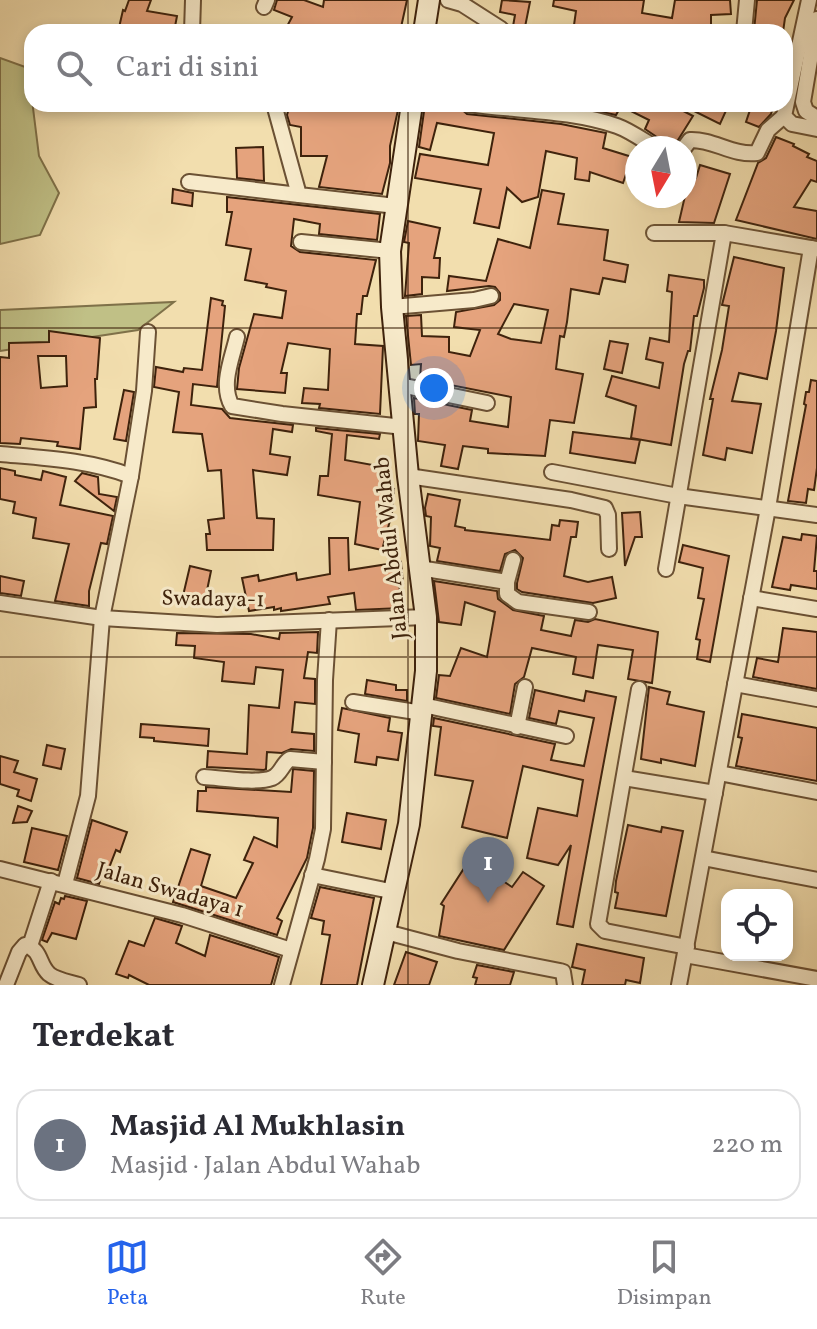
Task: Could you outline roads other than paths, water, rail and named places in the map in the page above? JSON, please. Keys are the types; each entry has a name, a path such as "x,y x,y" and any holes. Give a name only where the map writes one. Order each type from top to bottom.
{"street":[{"path":"192,24 193,0"},
{"path":"425,24 429,0"},
{"path":"448,0 462,4 493,24"},
{"path":"745,24 747,0"},
{"path":"793,74 809,0"},
{"path":"817,19 803,102 806,111 817,118"},
{"path":"276,112 299,195"},
{"name":"Jalan Abdul Wahab","path":"373,985 409,824 427,643 392,307 390,251 411,112"},
{"path":"548,112 618,127 634,136"},
{"path":"697,140 737,152 757,153 771,126 785,112"},
{"path":"784,116 792,124 817,129"},
{"path":"189,182 396,206"},
{"path":"654,233 724,233 814,248 679,985"},
{"path":"666,569 724,233"},
{"path":"301,242 390,251"},
{"path":"392,307 491,296"},
{"path":"30,946 58,883 88,796 102,618 131,476 144,391 148,332"},
{"path":"237,337 226,395 232,406 404,427"},
{"path":"400,385 487,403"},
{"path":"0,454 82,461 131,476"},
{"path":"552,472 678,496 817,515"},
{"path":"408,476 587,502 605,508 609,549"},
{"path":"513,560 507,594 518,602 589,612"},
{"path":"419,568 507,582"},
{"path":"751,598 817,609"},
{"name":"Swadaya-1","path":"0,603 102,618 217,625 426,617"},
{"path":"282,985 312,875 324,816 324,762 341,620"},
{"path":"735,684 817,699"},
{"path":"517,727 525,687"},
{"path":"639,689 598,924 605,931 817,979"},
{"path":"353,702 422,709 566,736"},
{"path":"204,777 268,779 279,773 285,761 290,759 324,762"},
{"path":"719,773 817,792"},
{"path":"624,778 715,793"},
{"path":"703,858 817,880"},
{"name":"Jalan Swadaya 1","path":"0,869 182,915 291,950"},
{"path":"312,875 395,892"},
{"path":"386,932 458,951 560,971 563,972 565,985"},
{"path":"6,985 19,952 25,945 41,957 44,969 52,977 79,985"}],"place":[{"name":"Masjid Al Mukhlasin","path":"488,903"}]}
